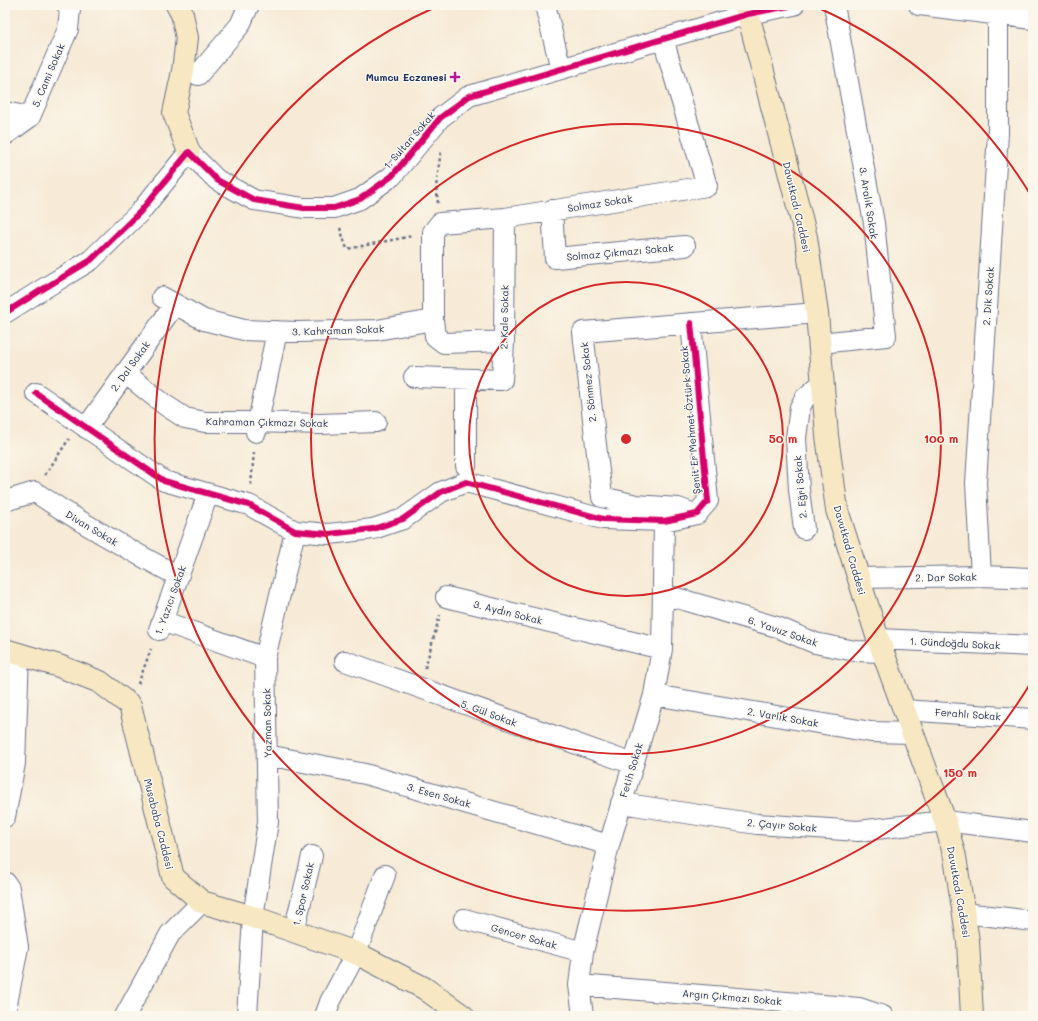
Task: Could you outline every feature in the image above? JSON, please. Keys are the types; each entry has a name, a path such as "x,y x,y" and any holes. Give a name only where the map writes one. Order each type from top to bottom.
{"main road":[{"path":"177,5 182,14 187,38 183,71 174,113 189,152"},
{"name":"Davutkadı Caddesi","path":"746,9 806,237 817,313 827,436 837,510 880,646 945,821 955,857 968,941 972,1016"},
{"path":"12,652 59,666 100,682 130,705"},
{"name":"Musababa Caddesi","path":"130,705 172,877 202,902 253,917 356,954 424,988 463,1016"}],"street":[{"name":"5. Cami Sokak","path":"5,135 30,117 68,29 70,9 67,5"},
{"path":"198,76 240,25 249,5"},
{"path":"545,5 561,69"},
{"name":"1. Sultan Sokak","path":"189,152 217,180 254,200 304,208 334,208 360,199 392,176 440,118 469,96 663,39 746,9 794,5"},
{"name":"3. Aralık Sokak","path":"820,343 886,336 874,223 834,5"},
{"path":"919,5 1008,12 1033,19"},
{"name":"2. Dik Sokak","path":"981,576 976,483 998,133 1008,12"},
{"name":"Solmaz Sokak","path":"436,228 707,186 663,39"},
{"path":"5,112 30,117"},
{"path":"5,313 90,260 140,212 189,152"},
{"name":"Solmaz Çıkmazı Sokak","path":"552,210 555,258 685,246"},
{"name":"2. Kale Sokak","path":"414,377 502,380 504,341 505,218"},
{"path":"436,228 433,320 435,336 444,343 504,341"},
{"name":"3. Kahraman Sokak","path":"168,300 204,320 244,330 377,330 433,320"},
{"name":"2. Dal Sokak","path":"82,426 125,373 168,300"},
{"name":"2. Sönmez Sokak","path":"697,514 678,508 636,505 602,497 583,332 817,313"},
{"name":"Şenit Er Mehmet Öztürk Sokak","path":"691,323 708,501 697,514"},
{"path":"257,427 277,331"},
{"name":"Kahraman Çıkmazı Sokak","path":"125,373 165,405 185,418 205,422 257,427 376,422"},
{"path":"466,379 466,466"},
{"name":"2. Eğri Sokak","path":"804,529 799,490 796,438 800,407 805,398 822,383"},
{"path":"36,393 164,481 249,505 295,531 329,534 374,529 403,519 441,492 466,482 603,519 664,521 697,514"},
{"path":"5,500 34,492"},
{"name":"Divan Sokak","path":"34,492 62,511 116,543 178,576"},
{"name":"1. Yazıcı Sokak","path":"160,626 208,494"},
{"name":"Fetih Sokak","path":"583,1016 579,985 583,952 608,845 654,695 662,649 664,521"},
{"name":"Yazman Sokak","path":"247,1016 253,917 268,822 266,658 295,531"},
{"name":"2. Dar Sokak","path":"858,578 981,576 1033,578"},
{"name":"6. Yavuz Sokak","path":"663,594 777,627 815,643 855,651 880,646"},
{"name":"3. Aydın Sokak","path":"446,597 662,649"},
{"path":"160,626 266,658"},
{"name":"1. Gündoğdu Sokak","path":"880,646 1033,646"},
{"path":"5,817 15,763 12,652"},
{"name":"5. Gül Sokak","path":"345,661 633,764"},
{"name":"2. Varlık Sokak","path":"654,695 871,732 912,733"},
{"name":"Ferahlı Sokak","path":"904,710 1033,719"},
{"name":"3. Esen Sokak","path":"267,755 365,774 608,845"},
{"name":"2. Çayır Sokak","path":"621,802 757,824 858,831 945,821 1033,832"},
{"name":"1. Spor Sokak","path":"294,931 312,856"},
{"path":"325,1016 330,1002 356,954 385,875"},
{"path":"5,882 9,888 18,947 5,1014"},
{"path":"125,1016 170,934 202,902"},
{"path":"964,913 1033,921"},
{"name":"Gencer Sokak","path":"464,919 583,952"},
{"name":"Argın Çıkmazı Sokak","path":"579,985 760,1008 859,1008 883,1016"}],"path":[{"path":"334,208 347,249 436,228 436,187 442,148"},
{"path":"34,492 82,426"},
{"path":"249,505 257,427"},
{"path":"419,688 446,597"}],"cycle path":[{"path":"5,313 91,260 140,212 189,152 217,180 254,200 304,208 334,208 360,199 392,176 440,118 469,96 748,14 794,5"},
{"path":"36,393 164,481 249,505 295,531 329,534 373,529 403,519 441,492 466,482 603,519 664,521 697,514 708,501 691,323"}],"place":[{"name":"Mumcu Eczanesi","path":"455,77"}]}
